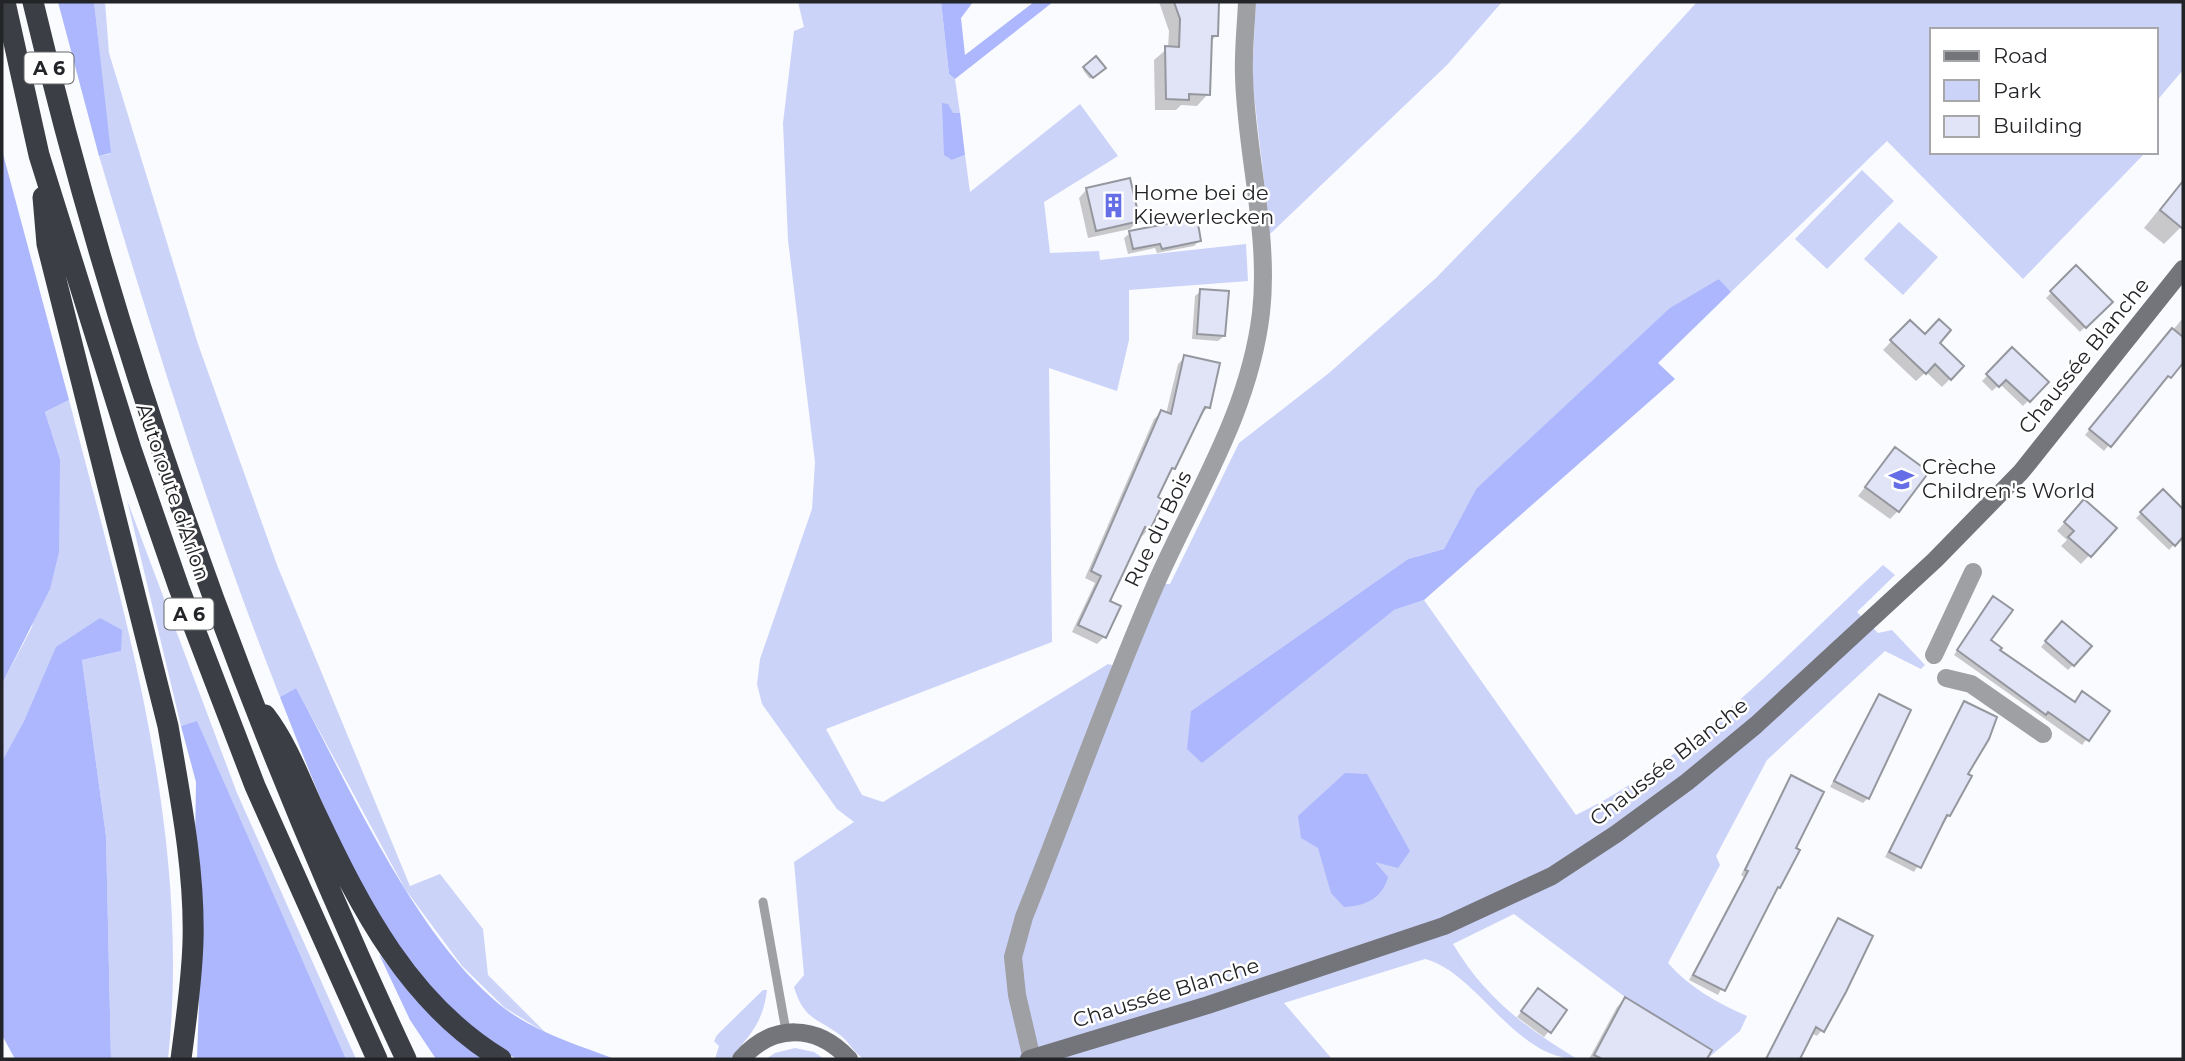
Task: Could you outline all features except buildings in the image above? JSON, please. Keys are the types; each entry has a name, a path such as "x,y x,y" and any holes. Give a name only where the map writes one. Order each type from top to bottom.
{"highway":[{"name":"Autoroute d'Arlon","path":"5,2 39,155 131,449 216,686 303,897 377,1059"},
{"name":"Autoroute d'Arlon","path":"33,2 65,134 109,292 199,564 247,692 351,939 406,1059"},
{"path":"39,155 47,244 168,726 178,788 187,851 193,940 181,1059"},
{"name":"A 6","path":"247,692 283,739 349,883 387,950 444,1016 472,1042 500,1059"}],"main road":[{"name":"Chaussée Blanche","path":"1030,1059 1208,1005 1444,926 1552,876 1616,834 1687,782 1756,725 1935,560 2021,472 2183,270"},
{"path":"741,1059 768,1037 786,1031 804,1031 821,1036 849,1059"}],"street":[{"name":"Rue du Bois","path":"1030,1059 1017,995 1013,957 1024,917 1120,667 1156,584 1228,436 1251,370 1261,310 1261,243 1244,76 1247,2"},
{"path":"1934,654 1973,572"},
{"path":"1946,678 1971,684 2043,734"}],"lane":[{"path":"763,902 786,1031"}],"green space":[{"path":"94,2 105,2 109,53 198,344 277,565 410,886 440,874 483,929 488,975 546,1033 505,1008 462,966 405,889 296,688 280,697 206,496 99,156 110,154"},
{"path":"798,2 941,2 949,74 955,79 960,113 953,113 952,160 965,155 970,192 1080,104 1118,156 1044,202 1050,253 1099,251 1100,260 1246,244 1248,281 1129,290 1129,340 1117,391 1049,368 1052,642 826,729 862,795 883,802 1108,664 1120,667 1156,584 1170,584 1239,443 1329,373 1436,278 1582,128 1697,2 2183,2 2183,70 2157,101 2157,28 1930,28 1930,154 2144,154 2023,279 1887,141 1731,292 1719,279 1476,489 1444,549 1408,559 1191,711 1394,610 1424,600 1576,815 1619,791 1700,734 1883,565 1895,575 1857,612 1878,633 1892,630 1925,665 1921,669 1885,651 1767,760 1716,856 1720,865 1668,963 1704,994 1747,1016 1740,1031 1707,1059 1712,1049 1625,997 1514,914 1453,944 1479,981 1507,1010 1577,1059 1555,1055 1534,1045 1515,1031 1462,980 1444,967 1425,959 1284,1003 1332,1059 864,1059 840,1035 807,1012 794,987 804,975 794,862 854,822 837,809 762,704 757,684 760,659 812,509 815,462 788,240 783,123 794,31 804,27"},
{"path":"1256,2 1502,2 1447,65 1270,234 1252,77"},
{"path":"1862,170 1894,201 1827,269 1795,239"},
{"path":"1899,222 1938,257 1903,295 1864,259"},
{"path":"69,400 131,644 162,809 171,892 173,975 168,1059 111,1059 106,836 82,660 121,651 100,618 25,719 2,761 2,684 32,627 60,459 45,412"},
{"path":"127,500 237,793 356,1059 346,1059 197,722 181,726"},
{"path":"763,990 767,990 762,1011 749,1035 730,1059 715,1059 719,1046 714,1041 717,1035"},
{"path":"795,1048 814,1052 824,1059 766,1059 775,1053"}],"shaded area":[{"path":"58,2 94,2 111,153 99,156"},
{"path":"941,2 973,2 961,18 965,55 1034,2 1053,2 955,79 949,74"},
{"path":"942,103 948,104 953,113 960,113 965,155 952,160 944,155"},
{"path":"2,150 69,400 45,412 60,459 59,552 50,589 2,684"},
{"path":"1719,279 1731,292 1658,363 1675,379 1424,600 1394,610 1202,763 1187,749 1191,711 1408,559 1444,549 1476,489 1670,308"},
{"path":"100,618 122,630 121,651 82,660 106,836 111,1059 15,1059 2,1035 2,761 25,719 56,647"},
{"path":"296,688 362,814 413,902 472,978 504,1008 530,1025 615,1059 519,1059 488,1040 436,993 379,916 335,830 280,697"},
{"path":"197,721 346,1059 197,1059 201,944 195,843 196,782 181,726"},
{"path":"1345,773 1367,774 1410,851 1398,868 1375,862 1388,877 1382,891 1366,903 1344,907 1331,893 1318,848 1301,838 1298,816"},
{"path":"379,954 421,1004 487,1059 436,1059 410,1020"}],"place":[{"name":"Home bei de Kiewerlecken","path":"1113,205"},
{"name":"Crèche Children's World","path":"1902,479"}]}
